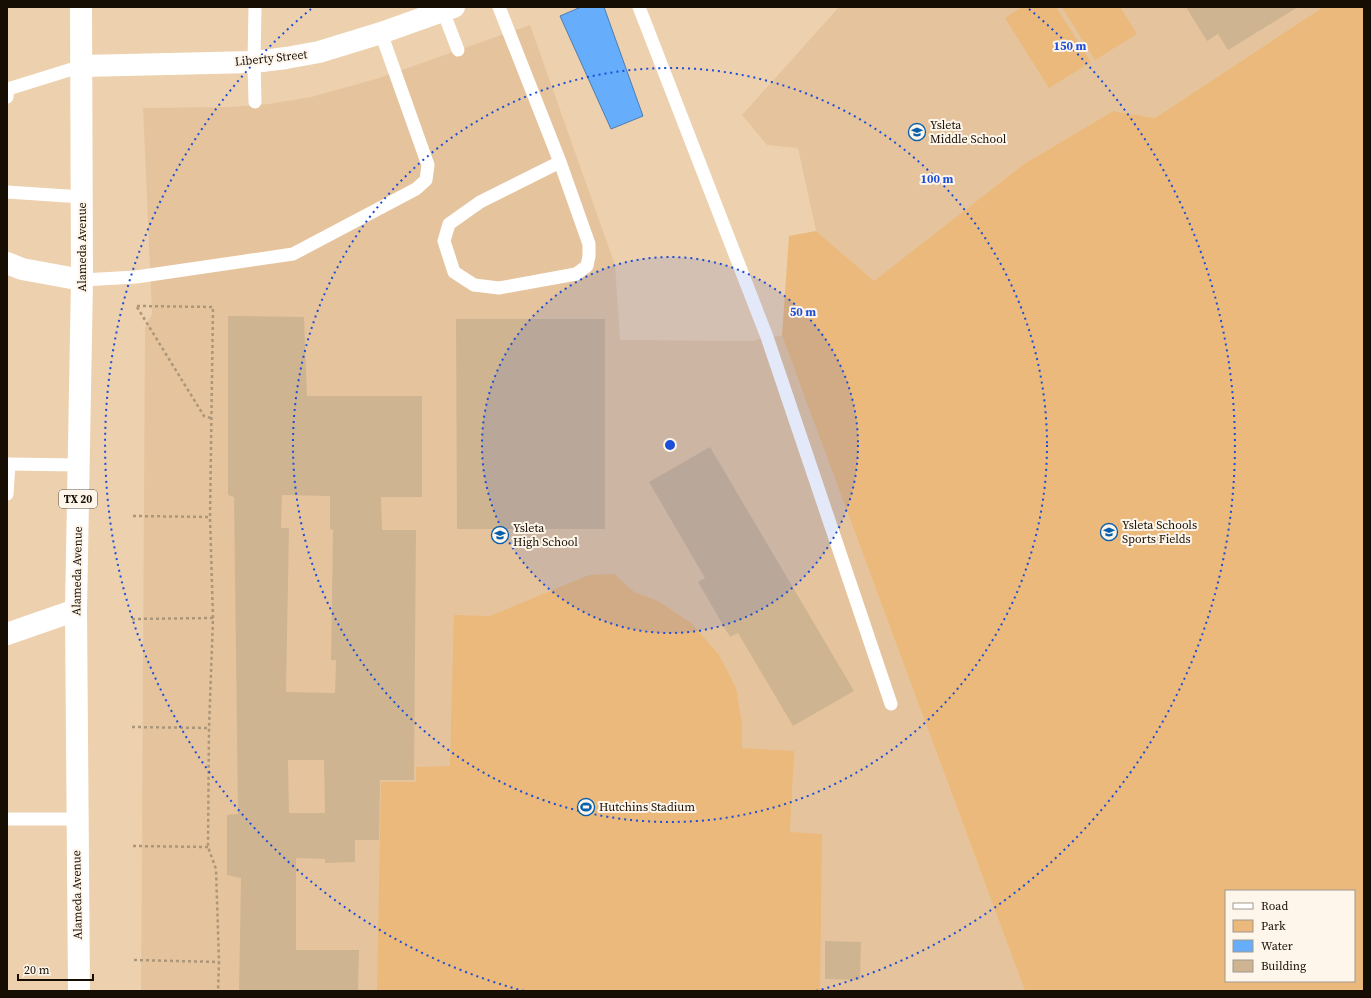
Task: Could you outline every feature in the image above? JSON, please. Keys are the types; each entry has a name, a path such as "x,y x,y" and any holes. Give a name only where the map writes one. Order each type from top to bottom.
{"main road":[{"name":"Alameda Avenue","path":"79,991 76,610 82,280 81,7"},
{"name":"Liberty Street","path":"82,66 254,62 319,52 381,33 449,9"},
{"path":"7,263 22,269 82,280"},
{"path":"7,634 76,610"}],"lane":[{"path":"255,7 255,102"},
{"path":"499,7 560,162 589,244 589,256 587,266 576,274 500,288 474,284 454,272 444,241 449,224 480,202 560,162"},
{"path":"639,7 767,337 891,704"},
{"path":"449,9 458,50"},
{"path":"82,280 136,277 293,254 416,189 426,180 428,165 381,33"},
{"path":"7,97 8,89 82,66"},
{"path":"7,192 82,197"},
{"path":"7,494 8,464 79,465"},
{"path":"7,819 77,819"}],"path":[{"path":"210,418 204,416 137,306 213,307 210,418 210,517 213,618 209,728 208,847 216,870 219,962 218,991"},
{"path":"133,516 210,517"},
{"path":"132,619 213,618"},
{"path":"132,727 209,728"},
{"path":"132,846 208,847"},
{"path":"134,960 219,962"}],"shaded area":[{"name":"Ysleta Middle School","path":"839,7 1323,7 1155,118 1113,111 1024,164 874,282 816,231 798,148 767,145 742,115"},
{"name":"Ysleta High School","path":"530,25 615,265 620,340 752,341 767,337 782,336 1025,991 141,991 145,328 152,314 143,108 229,107 269,104 311,97 376,79"}],"green space":[{"path":"1022,7 1056,7 1091,62 1049,88 1005,18"},
{"path":"1062,7 1120,7 1137,34 1095,60"},
{"name":"Ysleta Schools Sports Fields","path":"1323,7 1364,7 1364,991 1025,991 782,336 789,236 816,231 874,281 1024,164 1113,111 1155,118"},
{"name":"Hutchins Stadium","path":"614,574 634,592 658,601 691,623 719,655 736,688 742,724 742,748 794,751 790,832 822,834 820,991 377,991 381,782 416,782 416,767 450,766 454,615 490,616 589,575"}],"water":[{"path":"581,7 604,7 643,116 611,129 560,16"}],"building":[{"path":"1186,7 1298,7 1228,50 1218,34 1207,41"},
{"path":"228,316 304,317 307,396 422,396 422,497 381,497 382,530 416,530 414,780 380,780 379,840 355,840 355,862 325,863 325,859 296,858 296,950 359,950 358,991 239,991 241,878 227,875 227,815 238,814 234,497 228,495","holes":["282,495 330,496 330,529 333,530 331,660 336,660 335,693 286,692 289,528 281,528","288,760 324,760 325,813 289,813"]},
{"path":"456,319 605,319 605,529 457,529"},
{"path":"710,447 854,691 793,726 738,633 730,637 698,582 705,578 649,482"},
{"path":"825,941 861,942 860,980 825,979"}],"place":[{"name":"Ysleta Middle School","path":"917,132"},
{"name":"Ysleta Schools Sports Fields","path":"1109,532"},
{"name":"Ysleta High School","path":"500,535"},
{"name":"Hutchins Stadium","path":"586,807"}]}
